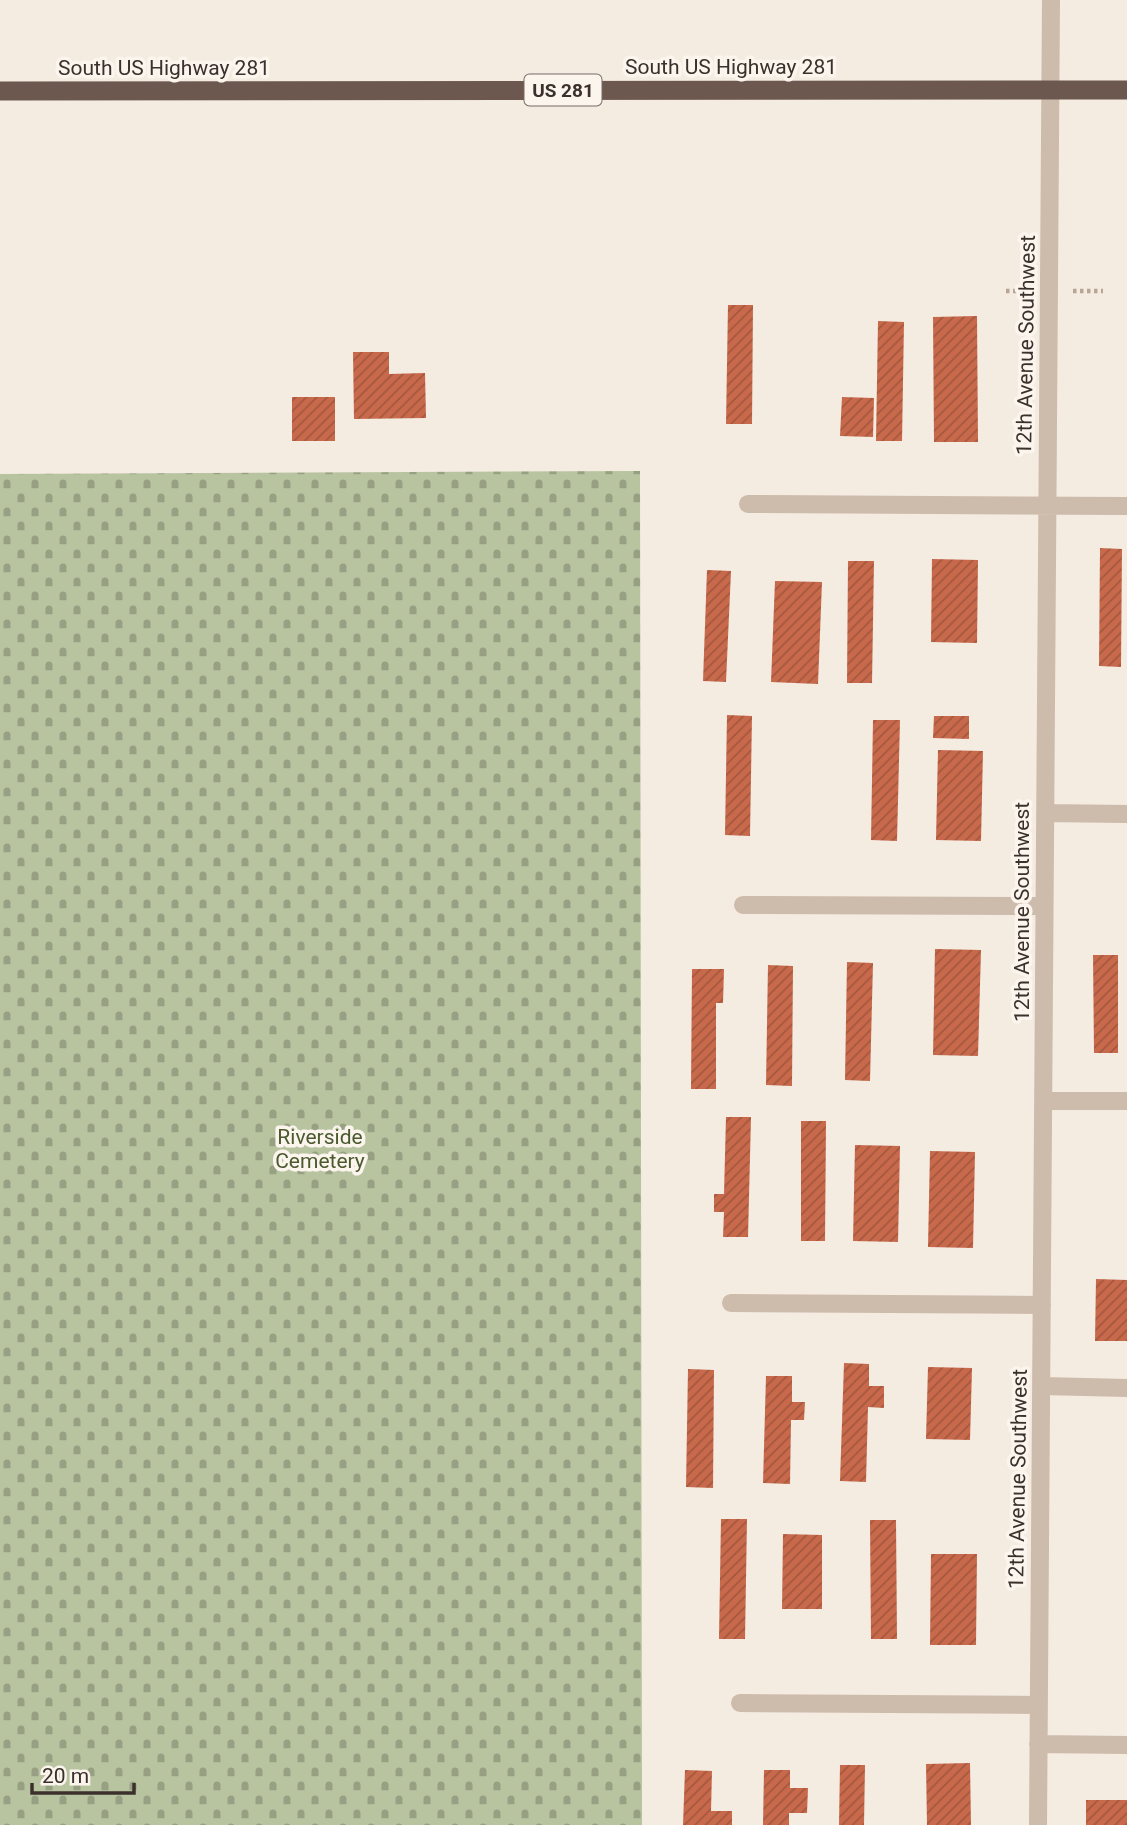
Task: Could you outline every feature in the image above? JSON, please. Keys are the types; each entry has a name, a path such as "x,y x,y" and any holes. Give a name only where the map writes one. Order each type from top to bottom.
{"highway":[{"name":"South US Highway 281","path":"0,91 1127,90"}],"street":[{"name":"12th Avenue Southwest","path":"1038,1825 1051,0"},
{"path":"748,504 1127,506"},
{"path":"1045,813 1127,814"},
{"path":"743,905 1044,906"},
{"path":"1044,1101 1127,1101"},
{"path":"731,1303 1042,1305"},
{"path":"1042,1386 1127,1388"},
{"path":"740,1703 1038,1705"},
{"path":"1038,1745 1127,1745"}],"path":[{"path":"1006,290 1026,290"},
{"path":"1080,290 1103,290"}],"green space":[{"name":"Riverside Cemetery","path":"640,471 642,1825 0,1825 0,474"}],"building":[{"path":"728,305 753,305 752,424 726,424"},
{"path":"977,316 978,442 934,442 933,317"},
{"path":"878,321 904,322 902,441 876,441"},
{"path":"353,352 389,352 389,374 425,373 426,418 354,419"},
{"path":"292,397 335,397 335,441 292,441"},
{"path":"842,397 874,398 873,437 840,436"},
{"path":"1100,548 1122,549 1121,667 1099,666"},
{"path":"932,559 978,560 977,643 931,642"},
{"path":"848,561 874,561 872,683 847,683"},
{"path":"707,570 731,571 726,682 703,681"},
{"path":"775,581 822,582 818,684 771,682"},
{"path":"727,715 752,716 750,836 725,835"},
{"path":"934,716 969,716 969,739 933,738"},
{"path":"873,720 900,720 897,841 871,840"},
{"path":"938,750 983,751 981,841 936,840"},
{"path":"935,949 981,950 978,1056 933,1055"},
{"path":"1093,955 1118,955 1118,1053 1094,1053"},
{"path":"847,962 873,963 870,1081 845,1080"},
{"path":"768,965 793,966 792,1086 766,1085"},
{"path":"692,969 724,969 723,1003 716,1003 716,1089 691,1089"},
{"path":"726,1117 751,1117 748,1237 723,1237 724,1212 714,1212 714,1194 724,1194"},
{"path":"801,1121 826,1121 825,1241 801,1241"},
{"path":"855,1145 900,1146 898,1242 853,1241"},
{"path":"930,1151 975,1152 973,1248 928,1247"},
{"path":"1096,1279 1127,1280 1127,1341 1095,1341"},
{"path":"844,1363 869,1364 869,1386 884,1386 884,1408 868,1407 866,1482 840,1481"},
{"path":"928,1367 972,1368 970,1440 926,1439"},
{"path":"688,1369 714,1370 713,1488 686,1487"},
{"path":"766,1376 792,1376 792,1402 805,1402 804,1420 791,1420 790,1484 763,1483"},
{"path":"721,1519 747,1519 745,1639 719,1639"},
{"path":"870,1520 896,1520 897,1639 871,1639"},
{"path":"783,1534 822,1535 822,1609 782,1609"},
{"path":"931,1554 977,1554 976,1645 930,1645"},
{"path":"970,1763 971,1825 927,1825 926,1764"},
{"path":"840,1765 865,1765 864,1825 839,1825"},
{"path":"685,1770 712,1771 711,1811 732,1811 732,1825 683,1825"},
{"path":"764,1770 790,1770 790,1788 808,1788 807,1813 789,1813 789,1825 763,1825"},
{"path":"1086,1800 1127,1800 1127,1825 1086,1825"}]}
